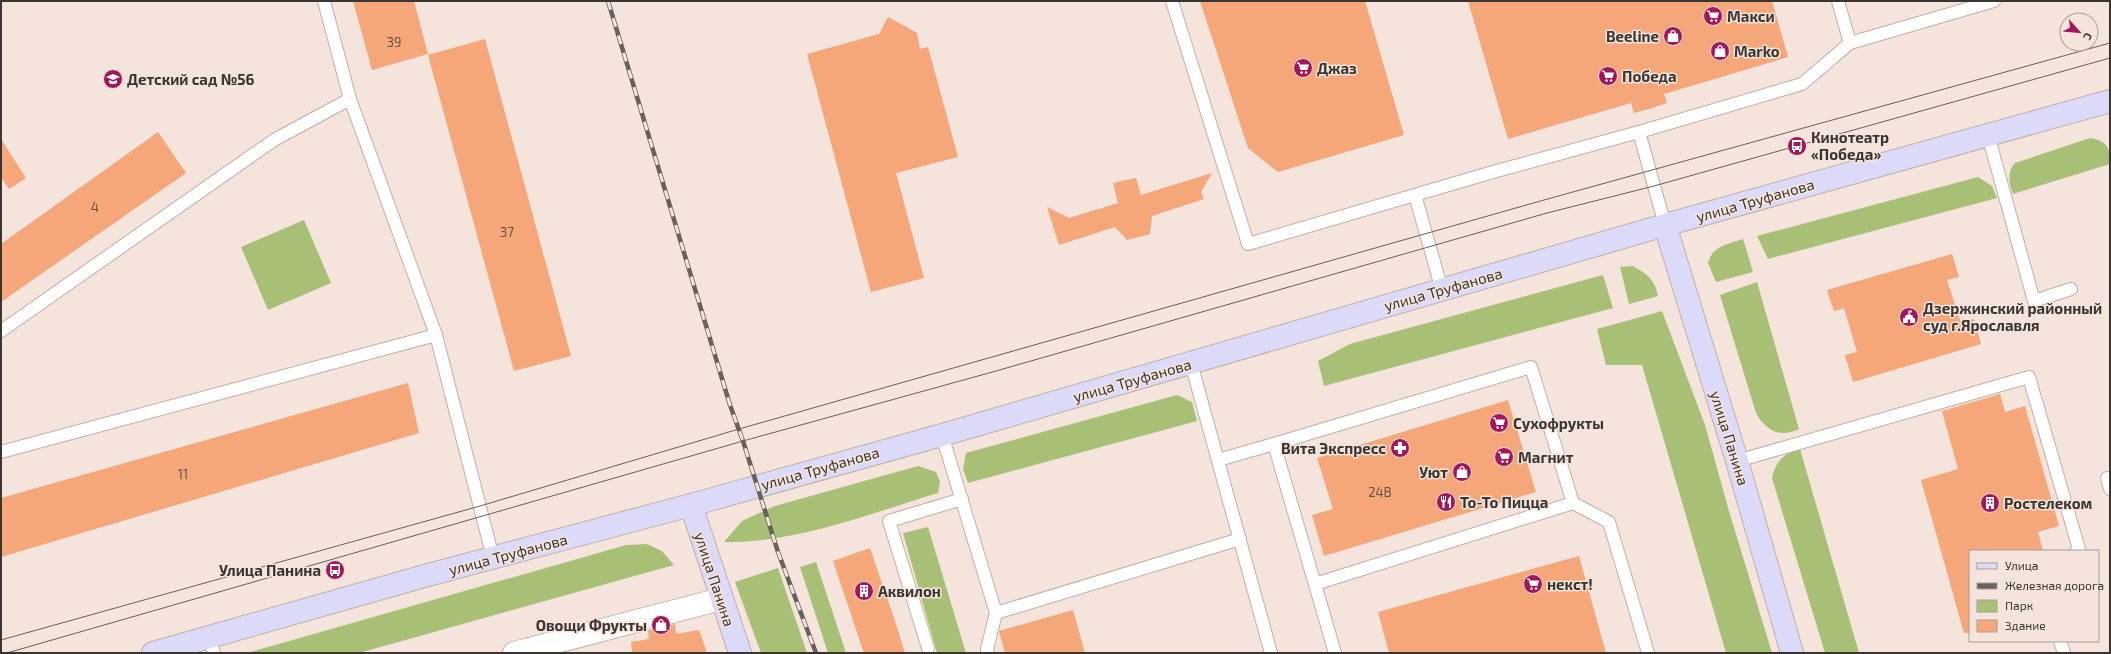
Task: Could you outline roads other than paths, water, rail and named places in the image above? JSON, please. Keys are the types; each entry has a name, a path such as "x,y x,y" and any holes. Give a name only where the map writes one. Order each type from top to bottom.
{"street":[{"name":"улица Труфанова","path":"152,653 212,645 428,575 691,505 942,435 1665,225 2110,101"},
{"name":"улица Панина","path":"1665,225 1738,461 1792,653"},
{"name":"улица Панина","path":"691,505 740,653"},
{"path":"514,653 722,599"}],"lane":[{"path":"324,1 350,99 436,335 493,558"},
{"path":"1172,1 1248,244 1802,84 1850,43 1994,1"},
{"path":"1838,1 1850,43"},
{"path":"1,331 274,140 350,99"},
{"path":"1639,132 1665,225"},
{"path":"1988,135 2034,301 2071,290"},
{"path":"1415,195 1442,290"},
{"path":"1,452 436,335"},
{"path":"1191,363 1270,653"},
{"path":"1218,460 1531,367 1573,503 1609,522 1648,653"},
{"path":"1738,461 2029,377 2079,549 2078,550"},
{"path":"942,435 996,613 987,649 988,653"},
{"path":"1274,444 1335,653"},
{"path":"928,648 890,521 962,500"},
{"path":"1315,584 1573,503"},
{"path":"996,613 1240,539"},
{"path":"2060,642 2064,653"}],"tram line":[{"path":"1,640 480,506 739,429 1544,200 2110,43"},
{"path":"7,653 743,441 996,371 1547,213 1654,186 2110,58"}],"railway":[{"path":"608,1 730,405 778,552 816,653"}],"place":[{"name":"Макси","path":"1713,16"},
{"name":"Beeline","path":"1673,36"},
{"name":"Marko","path":"1720,51"},
{"name":"Джаз","path":"1303,68"},
{"name":"Победа","path":"1608,76"},
{"name":"Детский сад №56","path":"113,79"},
{"name":"Кинотеатр «Победа»","path":"1797,146"},
{"name":"Дзержинский районный суд г.Ярославля","path":"1909,317"},
{"name":"Сухофрукты","path":"1499,423"},
{"name":"Вита Экспресс","path":"1400,448"},
{"name":"Магнит","path":"1504,457"},
{"name":"Уют","path":"1462,472"},
{"name":"То-То Пицца","path":"1446,502"},
{"name":"Ростелеком","path":"1990,503"},
{"name":"Улица Панина","path":"335,570"},
{"name":"некст!","path":"1533,584"},
{"name":"Аквилон","path":"864,591"},
{"name":"Овощи Фрукты","path":"661,625"}]}
